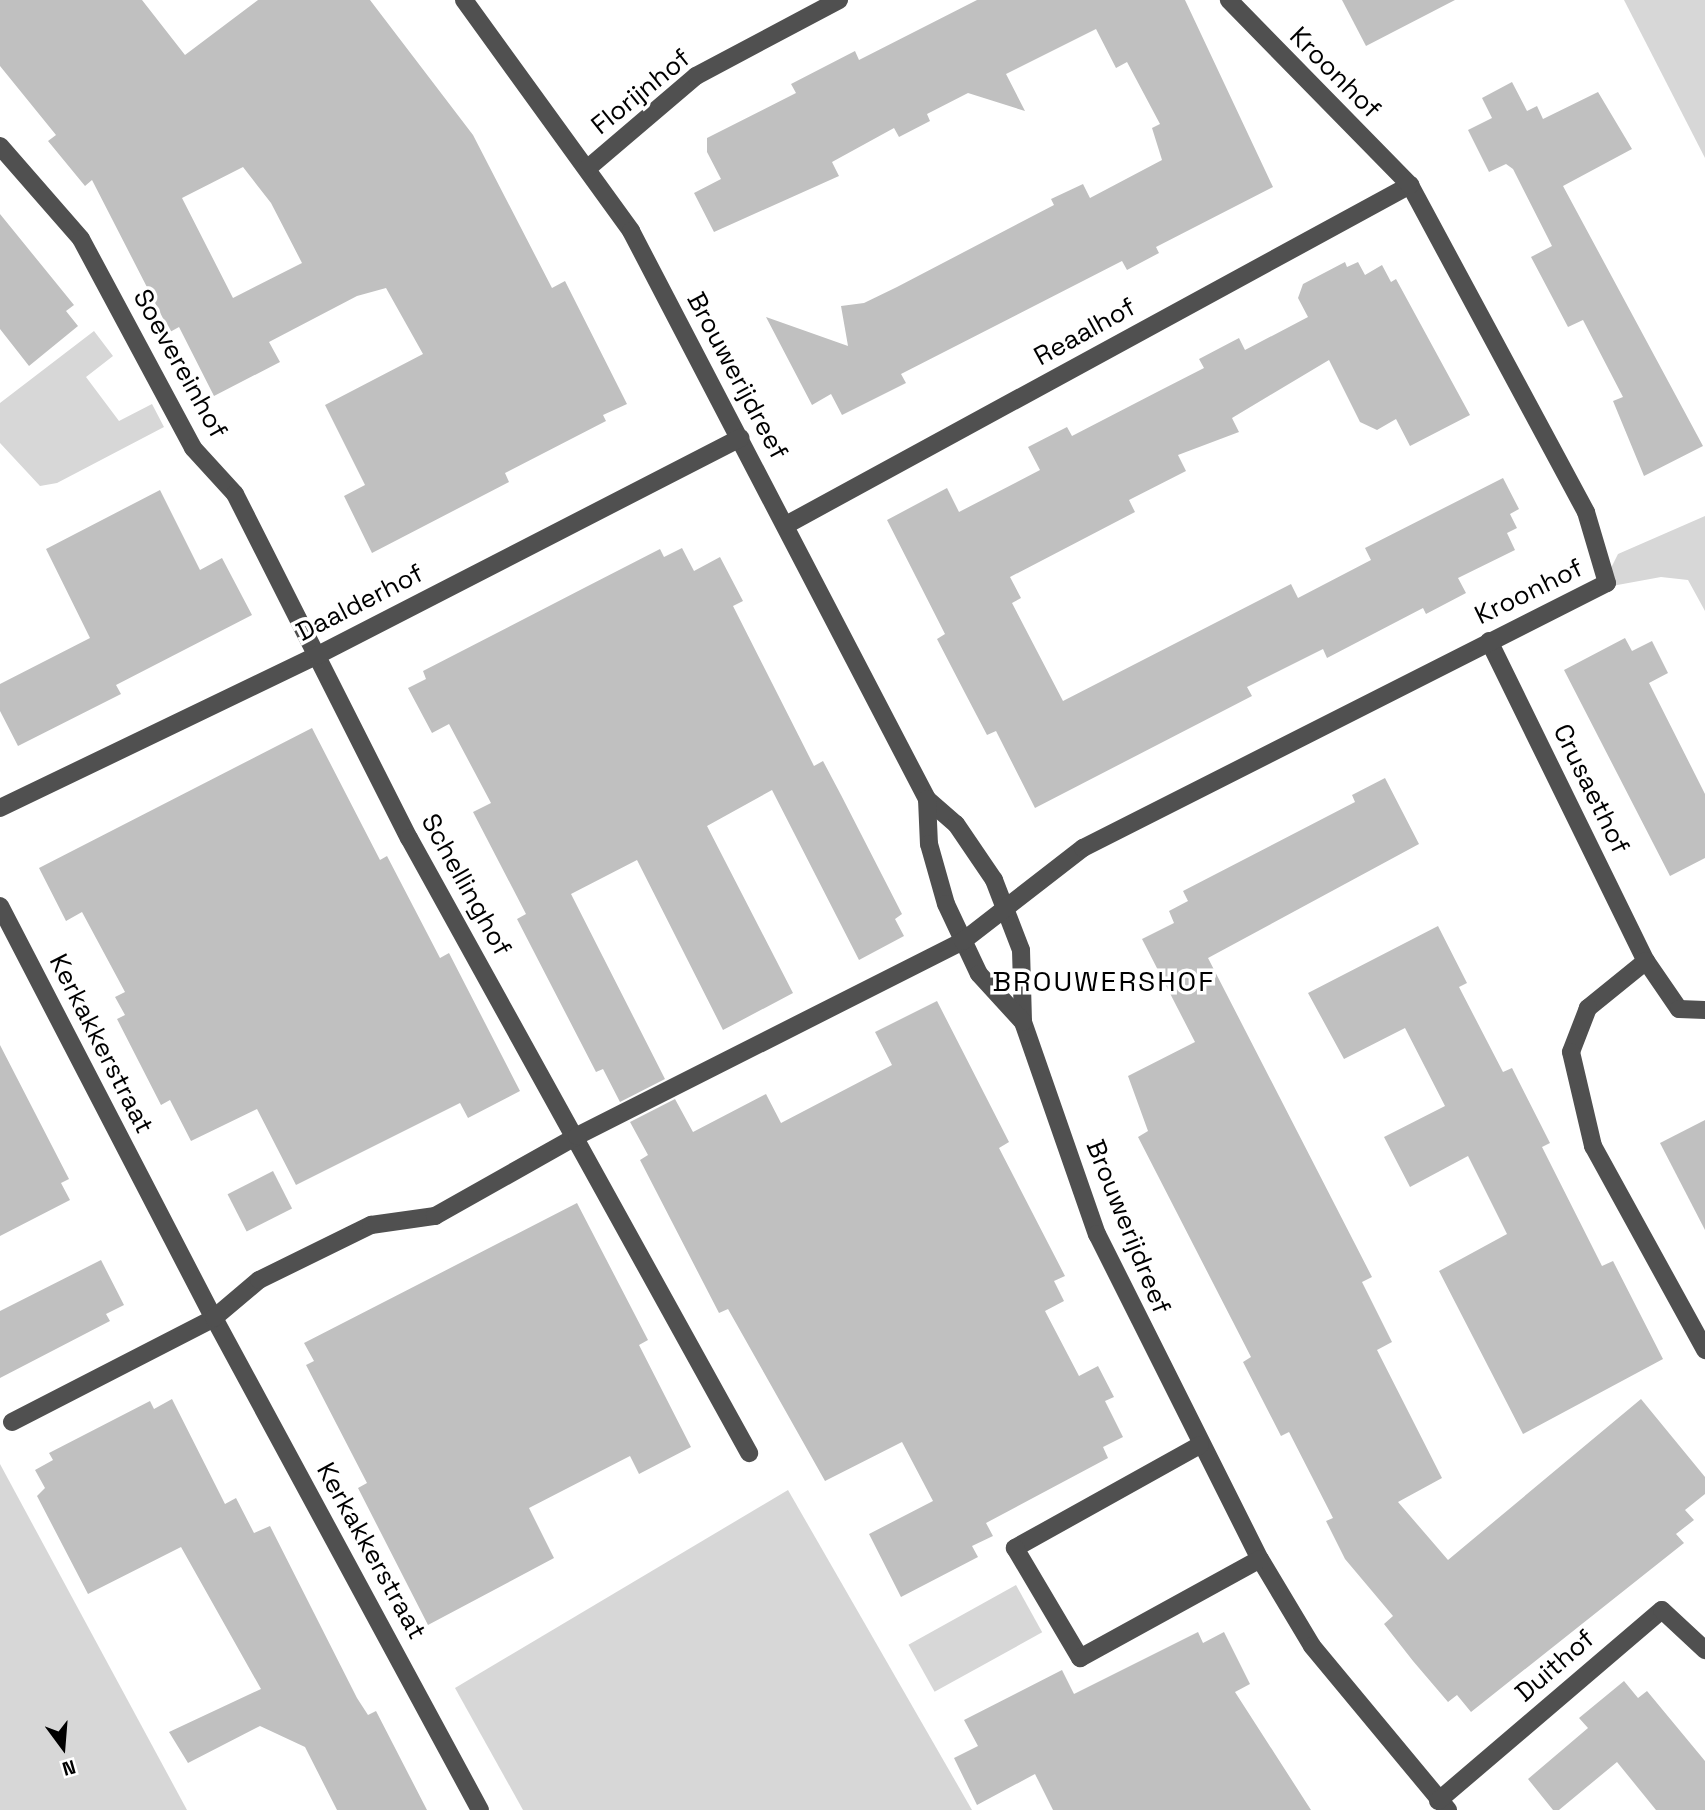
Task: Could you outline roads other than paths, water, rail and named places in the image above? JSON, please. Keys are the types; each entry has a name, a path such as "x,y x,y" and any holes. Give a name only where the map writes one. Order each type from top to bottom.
{"street":[{"name":"Brouwerijdreef","path":"464,0 538,107 588,168 631,230 927,799 976,850 1005,906 1021,950 1023,1022 1097,1234 1200,1445 1260,1559 1312,1646 1443,1807"},
{"name":"Florijnhof","path":"588,168 696,76 839,0"},
{"name":"Kroonhof","path":"963,941 1083,848 1607,583 1586,512 1410,184 1229,0"},
{"name":"Soevereinhof","path":"0,146 81,239 193,448 235,494 318,655"},
{"name":"Reaalhof","path":"786,525 1410,184"},
{"name":"Daalderhof","path":"0,808 318,655 741,438"},
{"name":"Crusaethof","path":"1489,641 1646,961 1679,1009 1705,1010"},
{"name":"Schellinghof","path":"318,655 409,838 577,1136 749,1452"},
{"name":"Brouwerijdreef","path":"927,799 937,879 963,941 979,974 1023,1022"},
{"name":"Kerkakkerstraat","path":"0,906 214,1318 480,1810"},
{"path":"12,1422 214,1318 259,1280 371,1225 435,1216 577,1136 963,941"},
{"path":"1646,961 1588,1009 1571,1052 1593,1146 1705,1350"},
{"path":"1200,1445 1015,1548 1080,1658 1260,1559"},
{"name":"Duithof","path":"1443,1807 1662,1610 1705,1650"}],"district":[{"name":"BROUWERSHOF","path":"1104,981"}]}
